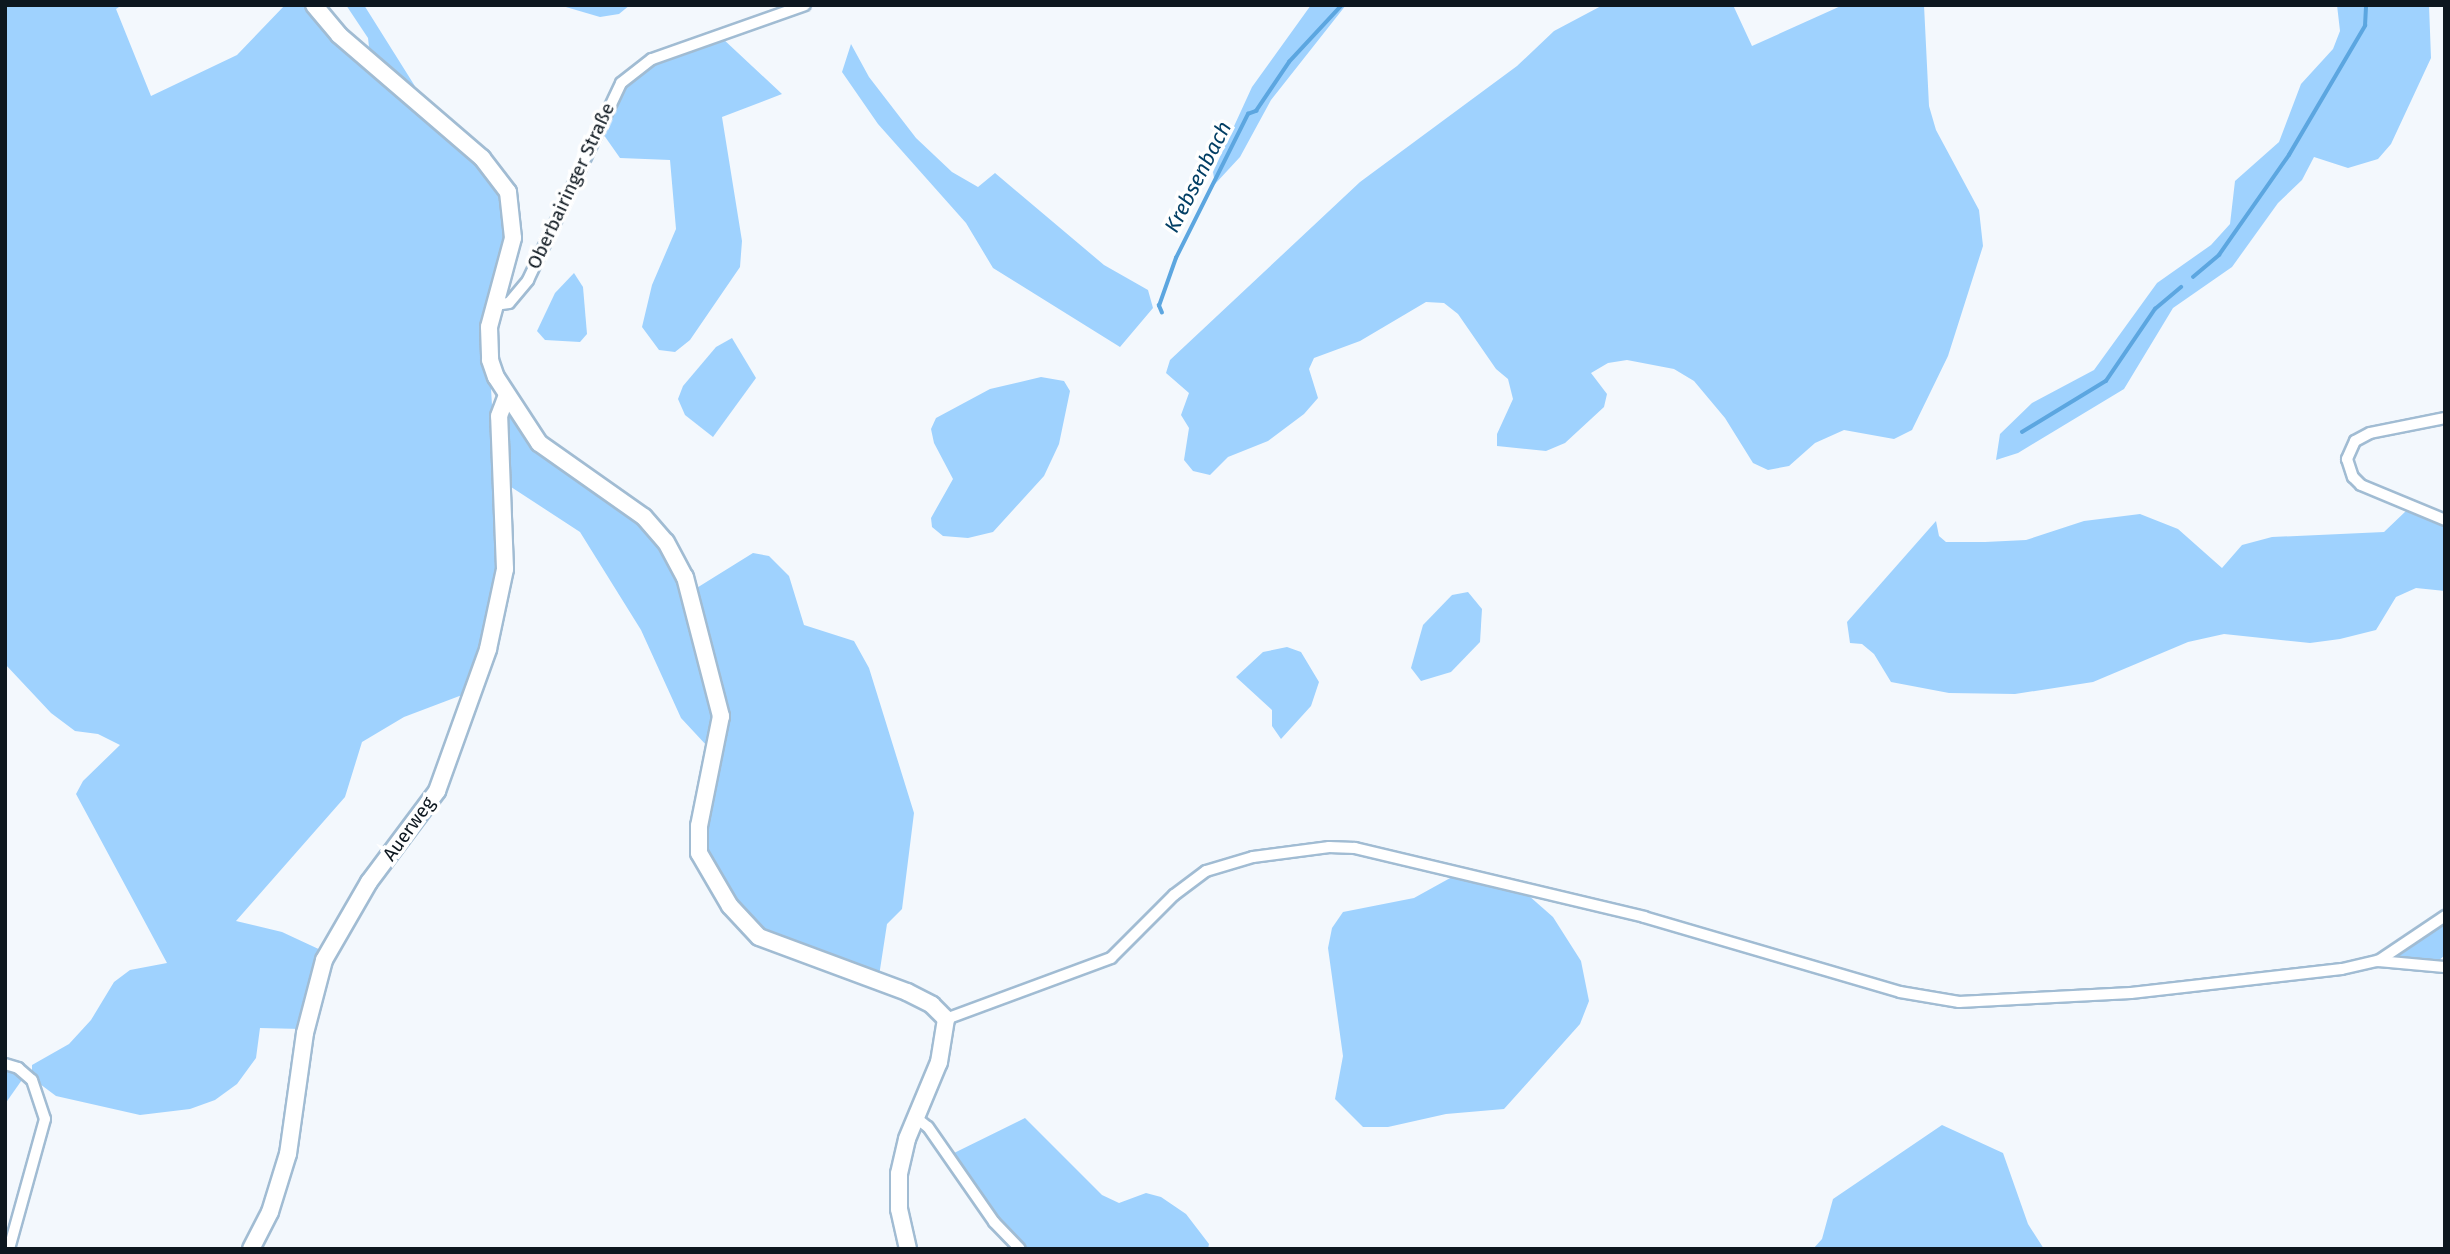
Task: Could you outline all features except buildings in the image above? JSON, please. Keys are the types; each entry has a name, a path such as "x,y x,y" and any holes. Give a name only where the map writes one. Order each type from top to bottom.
{"street":[{"name":"Oberbairinger Straße","path":"314,5 339,35 456,134 503,182 514,220 489,327 490,360 507,395 539,443 644,517 666,542 685,577 721,716 699,826 699,853 730,906 759,937 907,992 932,1005 946,1019"},
{"name":"Oberbairinger Straße","path":"495,305 509,303 528,280 621,83 652,60 805,5"},
{"name":"Auerweg","path":"251,1249 270,1212 288,1154 305,1033 324,960 369,882 437,791 488,649 505,569 499,416 507,395"},
{"path":"2445,418 2370,433 2356,441 2347,459 2353,477 2361,485 2445,520"},
{"path":"908,1249 898,1191 902,1156 915,1117 939,1062 946,1019 1111,958 1206,871 1253,857 1329,847 1355,848 1644,917 1900,992 1949,1001 2131,993 2342,969 2378,961 2445,967"},
{"path":"2378,961 2445,916"},
{"path":"5,1064 18,1068 32,1080 45,1119 9,1249"},
{"path":"915,1117 928,1127 994,1222 1020,1249"}],"shaded area":[{"path":"5,5 122,5 116,9 151,96 237,55 285,5 310,5 494,175 509,210 490,371 502,577 470,692 404,717 362,742 345,797 236,921 282,932 325,952 302,1029 260,1028 256,1058 237,1084 215,1100 190,1109 140,1115 56,1096 32,1078 32,1065 69,1044 91,1020 114,982 130,970 167,963 76,794 83,781 120,745 98,734 75,731 51,713 5,664"},
{"path":"346,5 364,5 423,99 370,56 368,38"},
{"path":"559,5 630,5 619,14 600,17"},
{"path":"1311,5 1346,5 1271,100 1240,157 1215,184 1213,172 1252,87"},
{"path":"1603,5 1733,5 1752,46 1843,5 1924,5 1929,106 1936,130 1979,210 1983,246 1948,356 1912,430 1894,439 1844,430 1815,443 1789,466 1768,470 1753,463 1725,418 1694,381 1674,369 1627,360 1608,363 1591,373 1607,394 1604,407 1565,443 1546,451 1497,446 1497,434 1513,399 1508,379 1496,369 1458,314 1444,303 1426,302 1360,341 1314,358 1309,369 1318,398 1304,414 1268,441 1228,457 1210,475 1193,471 1184,460 1189,428 1181,415 1189,393 1166,373 1170,360 1360,182 1517,66 1554,31"},
{"path":"2337,5 2429,5 2431,58 2391,144 2378,159 2348,168 2314,157 2302,180 2278,203 2232,267 2173,308 2124,389 2018,453 1996,460 2000,434 2032,403 2094,370 2157,283 2211,245 2230,224 2235,181 2279,142 2301,84 2333,49 2340,31"},
{"path":"722,38 782,94 722,117 742,241 740,267 690,340 675,352 659,350 642,327 652,285 676,229 670,160 620,158 601,131 627,83 658,60"},
{"path":"851,44 869,77 916,138 952,172 978,187 995,173 1104,265 1148,290 1153,308 1120,347 993,268 966,223 878,124 842,72"},
{"path":"574,273 583,287 587,334 580,342 545,340 537,331 555,293"},
{"path":"732,338 756,378 713,437 685,415 678,399 683,386 716,347"},
{"path":"1041,377 1064,381 1070,391 1059,444 1044,476 993,532 968,538 943,536 932,527 931,518 953,479 934,443 931,429 936,418 990,389"},
{"path":"510,414 658,537 687,594 753,553 769,556 789,576 804,625 854,641 869,668 914,813 902,909 887,924 879,976 759,931 744,918 705,857 707,811 721,761 681,718 641,630 580,532 508,485 506,416"},
{"path":"2407,510 2445,525 2445,591 2416,588 2396,597 2376,630 2340,639 2310,643 2224,634 2188,642 2093,682 2015,694 1949,693 1891,682 1874,654 1862,644 1850,643 1847,622 1936,521 1939,536 1946,542 1985,542 2026,540 2084,521 2140,514 2178,529 2222,568 2242,545 2272,537 2384,532"},
{"path":"1468,592 1482,609 1480,642 1451,672 1421,681 1411,668 1423,625 1452,595"},
{"path":"1287,647 1301,652 1319,682 1311,706 1281,739 1272,726 1272,710 1236,677 1263,652"},
{"path":"1452,877 1528,895 1553,917 1581,961 1589,1001 1580,1024 1504,1109 1446,1114 1388,1127 1363,1127 1335,1099 1343,1056 1328,948 1332,928 1343,912 1414,898"},
{"path":"2445,921 2445,955 2437,962 2398,958 2397,952"},
{"path":"5,1068 24,1077 5,1104"},
{"path":"1025,1118 1102,1195 1119,1203 1146,1193 1161,1197 1186,1214 1209,1244 1208,1249 1026,1249 1008,1233 950,1155"},
{"path":"1942,1125 2003,1153 2028,1224 2044,1249 1813,1249 1822,1239 1833,1199"}],"waterway":[{"name":"Krebsenbach","path":"1162,313 1159,306 1176,258 1248,114 1256,111 1289,62 1342,5"},
{"path":"2193,277 2219,255 2289,155 2365,26 2366,5"},
{"path":"2022,432 2106,381 2155,309 2181,287"}]}
